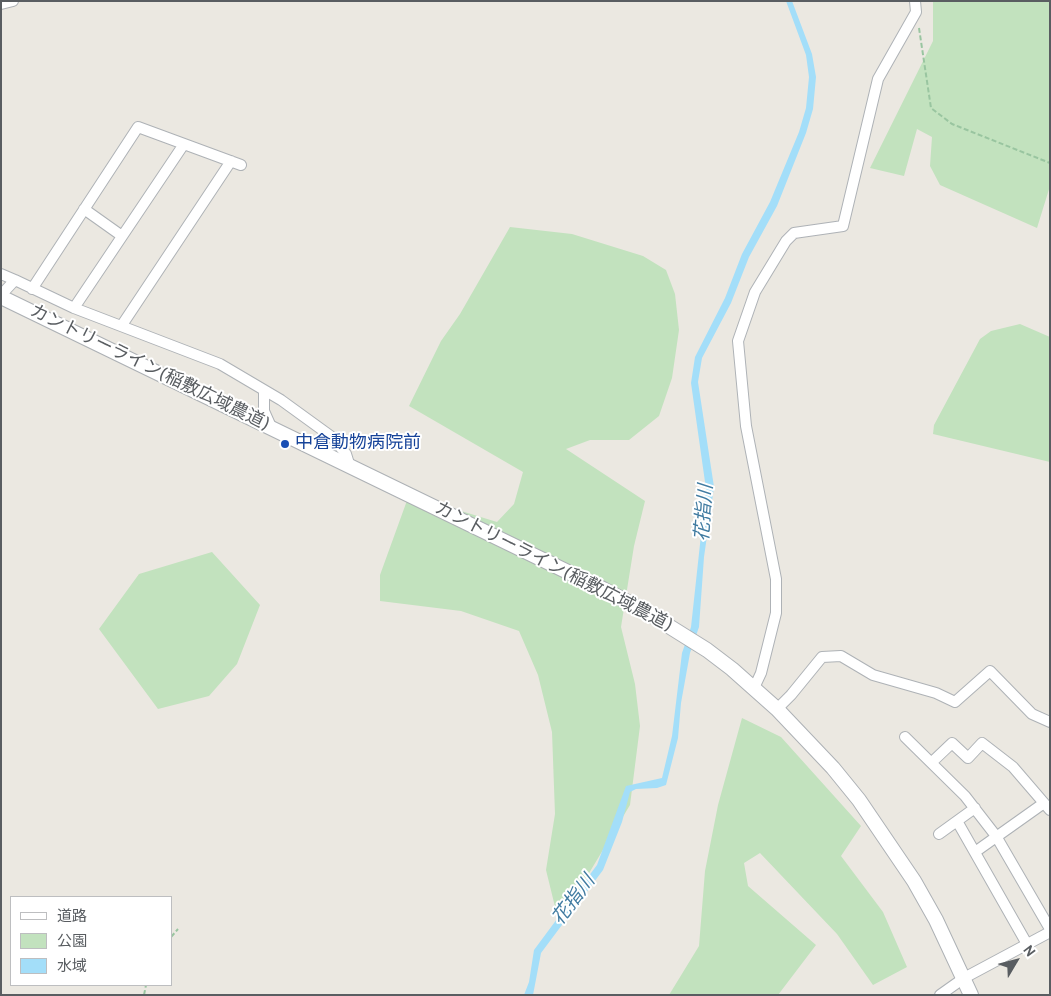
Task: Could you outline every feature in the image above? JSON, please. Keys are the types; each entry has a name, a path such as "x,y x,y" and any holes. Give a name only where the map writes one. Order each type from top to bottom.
{"street":[{"path":"1,4 12,1"},
{"path":"754,688 761,672 776,612 776,579 746,426 738,342 755,292 786,241 794,233 843,226 878,80 916,7"},
{"path":"32,289 138,127 236,163 122,325"},
{"path":"74,308 184,144"},
{"path":"84,209 122,236"},
{"path":"1,274 74,308 220,364 281,400 332,437 346,454 350,467"},
{"path":"1,296 15,280"},
{"name":"カントリーライン(稲敷広域農道)","path":"1,296 643,610 707,650 777,709 833,768 886,838 914,881 971,995"},
{"path":"264,391 264,411 272,429"},
{"path":"777,709 822,657 841,656 873,675 936,694 955,702 990,671 1032,714 1050,722"},
{"path":"905,737 932,762 975,808 996,836 1050,930 964,978 940,995"},
{"path":"932,762 952,743 968,758 982,743 1013,767 1047,806 996,836 975,852"},
{"path":"939,834 975,808"},
{"path":"957,821 1027,944"}],"path":[{"path":"916,7 931,108 952,124 1050,163"},
{"path":"172,936 178,929"}],"green space":[{"path":"933,1 1050,1 1050,186 1037,228 940,185 930,166 932,137 917,129 904,176 870,168 933,41"},
{"path":"510,227 572,234 643,256 666,270 675,294 679,330 672,378 659,416 629,440 590,440 566,449 645,501 634,546 621,627 635,684 640,726 630,805 559,923 546,870 555,814 552,732 538,675 519,631 461,611 380,601 380,575 409,495 497,522 514,504 523,472 409,406 441,341 460,314"},
{"path":"1020,324 1050,337 1050,462 933,434 934,425 980,339 991,331"},
{"path":"212,552 260,605 237,664 209,696 158,709 99,629 139,574"},
{"path":"742,718 781,737 861,826 841,856 883,912 907,967 873,985 837,934 760,853 744,863 748,886 816,945 778,995 669,995 699,946 705,871 718,805"}],"water":[{"name":"花指川","path":"786,1 792,1 812,54 816,77 813,109 806,133 777,206 749,257 731,303 702,358 698,382 714,487 704,557 699,627 690,653 681,703 678,738 666,785 657,788 636,789 630,792 622,822 603,870 541,953 533,995 524,995 529,982 534,950 597,865 626,786 662,778 672,736 682,653 691,627 706,489 691,383 695,357 725,298 742,254 770,202 799,132 806,108 809,77 806,55"}],"place":[{"name":"中倉動物病院前","path":"285,444"}]}
